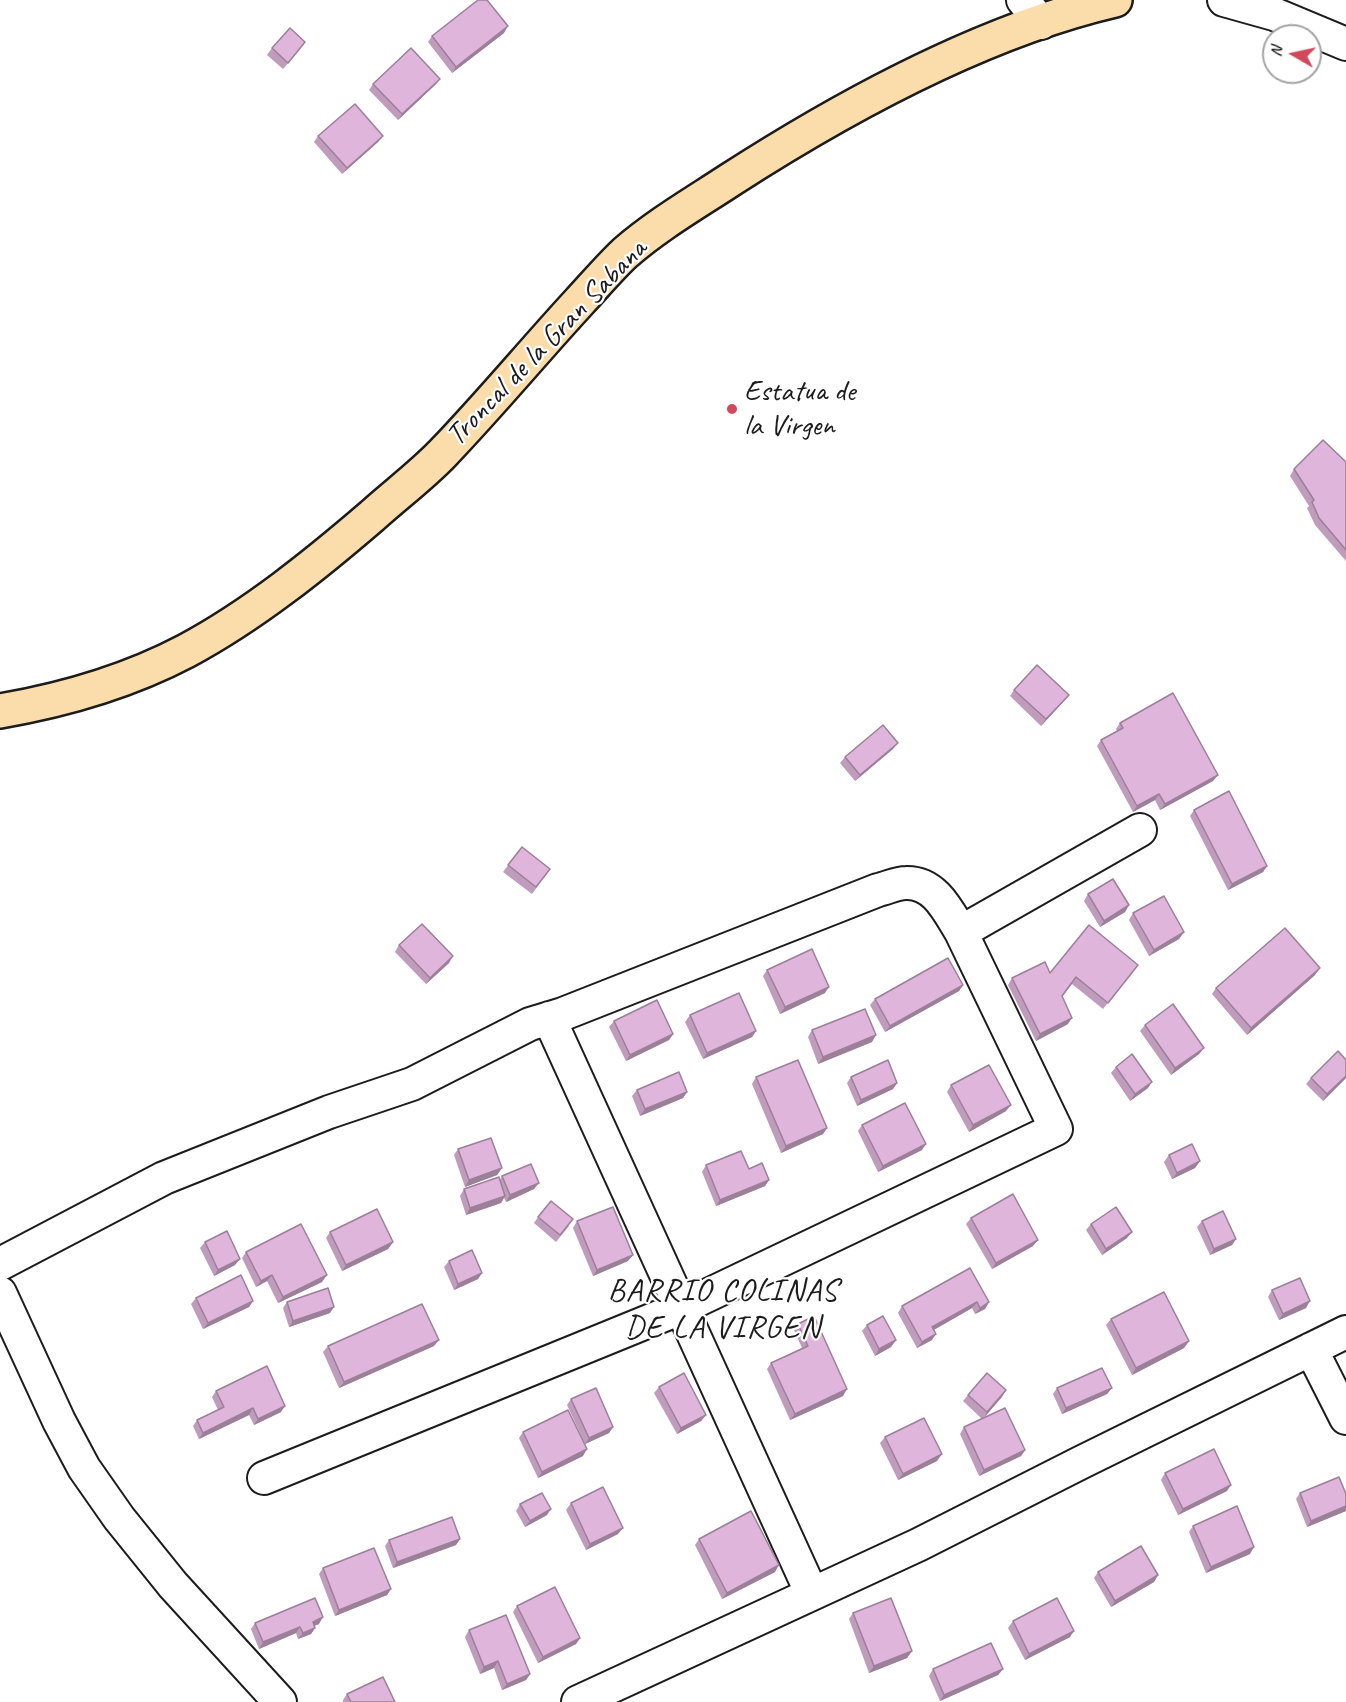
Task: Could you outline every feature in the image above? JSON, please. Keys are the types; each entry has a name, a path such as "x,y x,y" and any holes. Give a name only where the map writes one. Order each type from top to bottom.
{"highway":[{"name":"Troncal de la Gran Sabana","path":"0,711 36,705 90,690 184,651 228,626 299,575 441,455 535,349 625,253 667,222 768,156 848,110 986,42 1032,11 1115,0"}],"street":[{"path":"1224,0 1274,14 1346,44"},
{"path":"961,932 1140,830"},
{"path":"0,1264 164,1178 329,1112 412,1084 530,1024 878,890 906,883 935,894 943,902 961,932 1056,1130 681,1308 264,1478"},
{"path":"549,1018 812,1594"},
{"path":"0,1293 58,1421 84,1468 119,1518 173,1586 280,1702"},
{"path":"578,1702 918,1545 1346,1332"},
{"path":"1311,1349 1346,1419"}],"building":[{"path":"478,0 487,0 508,26 456,67 432,36"},
{"path":"290,28 305,42 288,63 272,48"},
{"path":"411,48 440,79 402,114 373,84"},
{"path":"355,104 383,136 347,168 318,136"},
{"path":"1323,440 1346,462 1346,550 1319,518 1312,502 1314,500 1294,469"},
{"path":"1037,665 1069,695 1046,719 1014,690"},
{"path":"1173,693 1218,775 1165,804 1159,794 1137,806 1101,740 1123,728 1120,723"},
{"path":"883,725 898,743 860,775 845,757"},
{"path":"1229,791 1267,866 1232,884 1194,810"},
{"path":"522,847 550,869 536,887 508,865"},
{"path":"1113,879 1129,905 1104,921 1088,894"},
{"path":"1164,896 1184,932 1154,950 1133,913"},
{"path":"422,924 453,956 430,978 399,945"},
{"path":"1089,925 1138,965 1108,1003 1076,977 1062,996 1072,1018 1040,1034 1012,978 1045,962 1050,973"},
{"path":"1285,928 1320,968 1251,1028 1216,988"},
{"path":"812,949 829,987 785,1007 767,970"},
{"path":"948,958 963,985 890,1026 875,999"},
{"path":"739,993 756,1031 707,1053 690,1015"},
{"path":"657,1000 673,1034 630,1055 614,1021"},
{"path":"1173,1004 1204,1048 1175,1068 1145,1025"},
{"path":"865,1009 876,1035 823,1057 812,1030"},
{"path":"1338,1051 1346,1060 1346,1076 1327,1094 1311,1078"},
{"path":"1132,1054 1152,1082 1135,1094 1116,1067"},
{"path":"798,1060 827,1128 786,1146 756,1077"},
{"path":"888,1060 897,1083 861,1100 851,1077"},
{"path":"989,1065 1011,1105 973,1125 951,1085"},
{"path":"679,1072 687,1092 645,1109 637,1090"},
{"path":"905,1103 926,1144 883,1166 862,1125"},
{"path":"491,1138 502,1168 469,1180 458,1149"},
{"path":"1192,1144 1200,1161 1177,1173 1169,1155"},
{"path":"741,1151 749,1169 762,1163 769,1180 720,1200 706,1165"},
{"path":"531,1164 539,1183 510,1195 502,1176"},
{"path":"499,1177 505,1196 470,1208 464,1189"},
{"path":"1013,1194 1038,1240 996,1263 971,1218"},
{"path":"551,1201 573,1219 560,1235 538,1217"},
{"path":"613,1207 633,1255 597,1270 577,1221"},
{"path":"1116,1207 1132,1232 1106,1249 1091,1224"},
{"path":"377,1209 393,1242 346,1265 330,1232"},
{"path":"1223,1211 1236,1239 1214,1249 1202,1221"},
{"path":"301,1224 327,1275 283,1297 272,1275 261,1281 246,1252"},
{"path":"227,1231 240,1259 218,1270 205,1242"},
{"path":"472,1250 482,1273 458,1284 449,1261"},
{"path":"970,1268 989,1302 980,1308 977,1302 932,1327 936,1334 922,1342 902,1306"},
{"path":"241,1275 253,1301 208,1323 196,1298"},
{"path":"1300,1278 1310,1301 1283,1314 1272,1290"},
{"path":"328,1288 334,1307 293,1321 287,1302"},
{"path":"1164,1292 1189,1341 1136,1368 1111,1319"},
{"path":"422,1304 439,1340 344,1382 328,1346"},
{"path":"814,1316 847,1389 795,1414 771,1363 808,1346 798,1324"},
{"path":"883,1316 896,1340 879,1349 867,1325"},
{"path":"267,1366 285,1406 258,1419 253,1408 203,1433 197,1420 224,1407 216,1391"},
{"path":"1102,1368 1112,1388 1066,1408 1057,1388"},
{"path":"684,1373 706,1415 681,1428 659,1387"},
{"path":"987,1373 1006,1390 987,1412 968,1395"},
{"path":"596,1388 613,1427 589,1438 571,1399"},
{"path":"1005,1408 1025,1450 984,1470 964,1427"},
{"path":"568,1410 587,1449 542,1472 523,1432"},
{"path":"924,1418 942,1454 903,1474 885,1437"},
{"path":"1214,1449 1231,1485 1183,1509 1165,1473"},
{"path":"1339,1477 1346,1494 1346,1506 1311,1521 1300,1493"},
{"path":"603,1487 623,1528 590,1544 571,1503"},
{"path":"542,1493 551,1509 530,1521 520,1504"},
{"path":"1237,1506 1254,1547 1211,1567 1193,1526"},
{"path":"751,1511 779,1565 727,1593 699,1539"},
{"path":"452,1517 460,1539 397,1562 389,1540"},
{"path":"1141,1546 1158,1575 1115,1601 1098,1572"},
{"path":"374,1548 391,1589 339,1610 323,1568"},
{"path":"555,1587 580,1638 543,1657 517,1606"},
{"path":"315,1598 323,1617 313,1622 315,1628 303,1633 300,1627 263,1642 255,1623"},
{"path":"891,1598 912,1651 874,1666 853,1613"},
{"path":"1057,1598 1074,1631 1029,1654 1013,1621"},
{"path":"506,1615 530,1674 507,1684 498,1661 484,1667 469,1630"},
{"path":"991,1643 1003,1669 944,1695 933,1669"},
{"path":"383,1677 395,1702 351,1702 347,1694"}],"place":[{"name":"Estatua de la Virgen","path":"732,409"}],"district":[{"name":"BARRIO COLINAS DE LA VIRGEN","path":"723,1310"}]}
